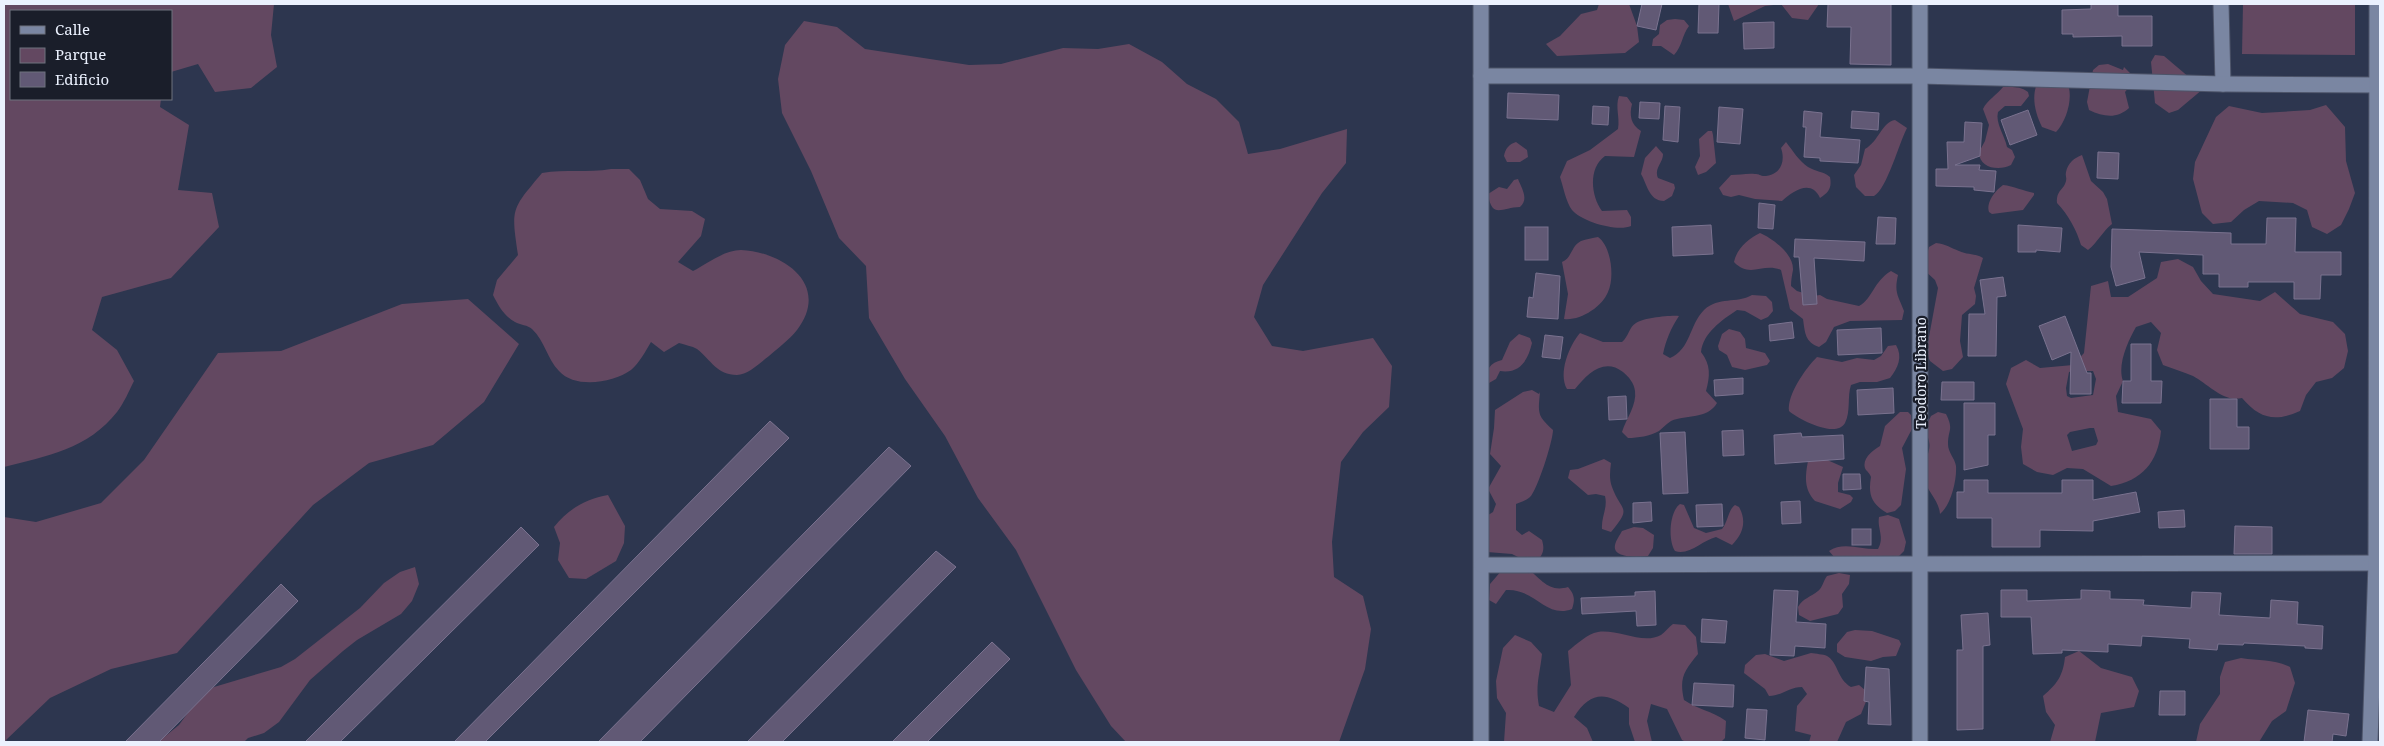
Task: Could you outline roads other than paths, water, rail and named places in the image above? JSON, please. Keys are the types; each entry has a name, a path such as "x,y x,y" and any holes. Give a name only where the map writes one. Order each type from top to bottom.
{"street":[{"path":"1481,4 1482,742"},
{"name":"Teodoro Librano","path":"1920,4 1920,742"},
{"path":"2221,4 2223,84"},
{"path":"2370,742 2378,563 2379,85 2377,4"},
{"path":"1481,76 1920,76 2223,84 2379,85"},
{"path":"1482,565 2378,563"}]}
